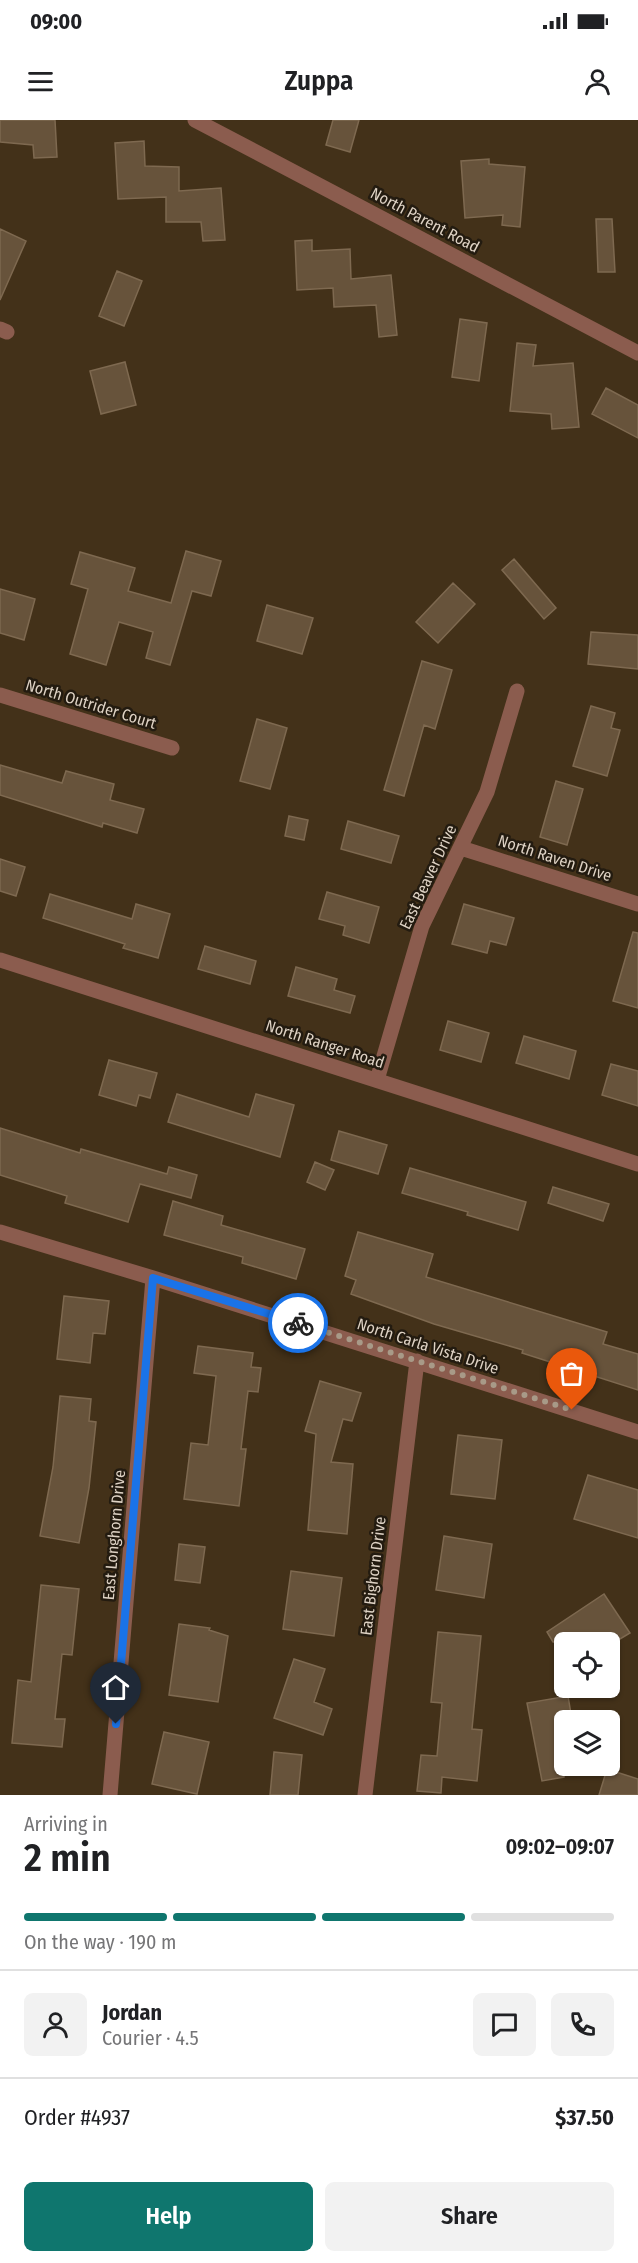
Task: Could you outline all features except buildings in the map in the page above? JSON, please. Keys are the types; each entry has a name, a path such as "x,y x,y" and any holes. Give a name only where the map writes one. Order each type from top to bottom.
{"street":[{"name":"North Parent Road","path":"195,120 638,353"},
{"name":"East Beaver Drive","path":"377,1080 422,926 487,792 517,690"},
{"name":"North Outrider Court","path":"0,695 172,748"},
{"name":"North Raven Drive","path":"461,848 638,904"},
{"name":"North Ranger Road","path":"0,960 638,1164"},
{"name":"North Carla Vista Drive","path":"0,1232 153,1278 638,1432"},
{"name":"East Longhorn Drive","path":"110,1795 153,1278"},
{"name":"East Bighorn Drive","path":"365,1795 417,1361"}],"way so far":[{"path":"298,1323 572,1410"}],"route":[{"path":"116,1724 153,1278 298,1323"}]}
